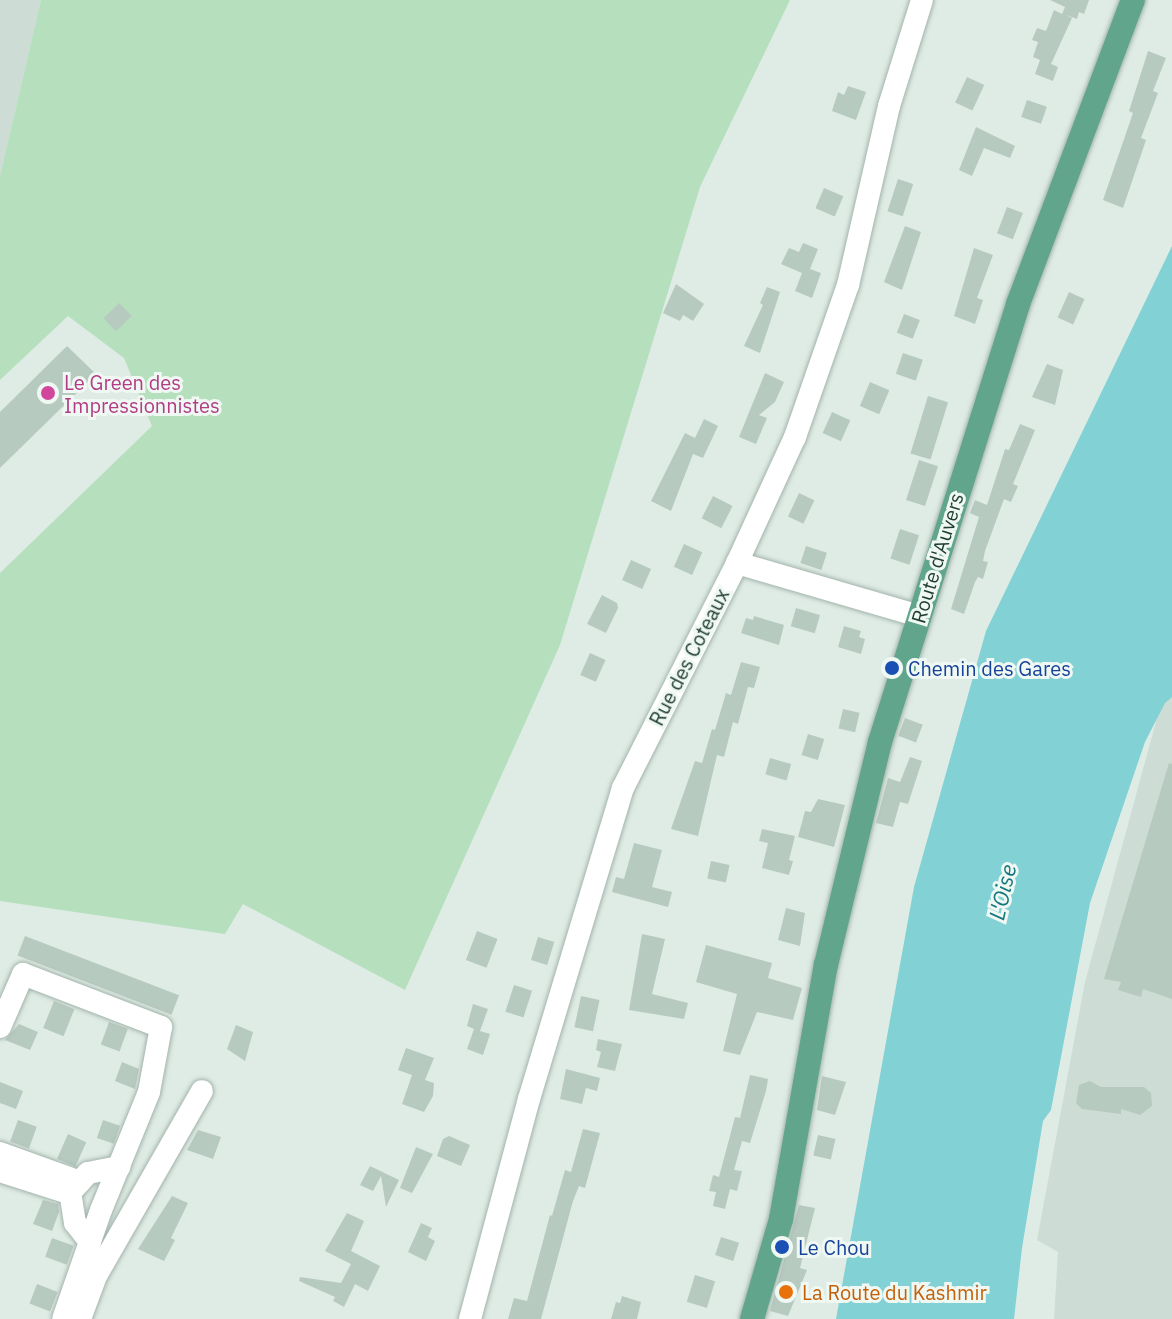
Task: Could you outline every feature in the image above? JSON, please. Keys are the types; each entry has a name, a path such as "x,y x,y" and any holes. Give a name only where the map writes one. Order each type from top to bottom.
{"main road":[{"name":"Route d'Auvers","path":"752,1319 781,1219 826,965 858,825 919,616 1018,304 1133,0"}],"street":[{"name":"Rue des Coteaux","path":"470,1319 529,1099 623,788 737,563 795,437 848,285 889,106 922,0"},
{"path":"737,563 919,616"},
{"path":"0,1027 23,974 161,1027 149,1092 63,1319"},
{"path":"80,1319 96,1276 202,1091"},
{"path":"0,1153 75,1188"},
{"path":"90,1242 75,1223 75,1188 88,1173 119,1167"},
{"path":"0,1171 75,1188"}],"shaded area":[{"path":"0,0 41,0 0,176"},
{"path":"1172,683 1172,1319 1054,1319 1058,1252 1037,1240 1085,982 1160,707"}],"green space":[{"path":"41,0 790,0 700,187 560,645 405,990 243,904 225,934 0,901 0,573 152,426 124,358 68,316 0,380 0,176"}],"water":[{"name":"L'Oise","path":"1172,246 1172,697 1165,703 1145,742 1090,903 1051,1110 1043,1121 1014,1319 836,1319 914,887 986,631"}],"building":[{"path":"1050,0 1089,0 1084,14 1079,12 1077,19 1066,15 1072,18 1051,64 1058,67 1053,81 1035,74 1040,60 1033,57 1038,42 1032,40 1037,28 1046,31 1054,10 1062,14 1065,7"},
{"path":"1148,51 1166,58 1153,91 1158,93 1141,138 1146,140 1123,208 1103,200 1133,113 1129,111"},
{"path":"967,77 984,85 972,110 955,102"},
{"path":"848,86 866,92 856,120 832,111 838,92 844,95"},
{"path":"1027,100 1047,107 1041,124 1021,117"},
{"path":"976,127 1015,146 1010,158 984,148 972,176 959,170"},
{"path":"898,179 913,184 903,216 887,211"},
{"path":"824,188 843,196 835,216 815,208"},
{"path":"1007,207 1023,213 1013,239 997,233"},
{"path":"905,226 921,232 902,290 884,282"},
{"path":"803,243 818,249 810,269 821,273 812,298 795,291 802,273 781,264 789,248 799,252"},
{"path":"974,248 993,255 977,298 983,300 975,324 954,316"},
{"path":"676,284 704,304 693,321 683,315 680,321 663,313"},
{"path":"767,287 780,292 760,353 744,346 763,305 760,303"},
{"path":"1069,292 1085,299 1073,324 1058,318"},
{"path":"119,303 132,316 116,331 103,319"},
{"path":"904,314 920,320 913,339 897,333"},
{"name":"Le Green des Impressionnistes","path":"67,346 96,374 0,468 0,412"},
{"path":"903,353 923,360 916,381 896,374"},
{"path":"1047,364 1063,370 1055,405 1032,397"},
{"path":"765,373 784,382 775,402 759,415 767,418 756,444 739,437"},
{"path":"870,382 889,390 879,414 860,406"},
{"path":"928,396 948,402 931,460 910,453"},
{"path":"832,412 850,420 841,441 823,433"},
{"path":"704,419 718,426 703,458 693,454 671,511 651,501 685,433 695,438"},
{"path":"1020,424 1035,430 1013,484 1018,486 1011,502 1004,499 985,551 983,561 988,562 983,579 978,577 975,582 964,614 951,609 979,517 970,513 975,500 987,505 1005,449 1009,450"},
{"path":"919,460 938,466 925,506 906,500"},
{"path":"799,493 814,500 803,524 788,517"},
{"path":"713,496 733,506 721,528 702,518"},
{"path":"900,529 919,535 909,565 890,558"},
{"path":"684,544 702,552 692,575 674,567"},
{"path":"806,546 827,553 821,570 800,563"},
{"path":"631,560 651,569 642,589 622,580"},
{"path":"602,595 617,603 618,608 606,633 587,624"},
{"path":"796,608 820,615 815,633 791,626"},
{"path":"754,616 784,625 779,645 741,633 746,618 753,620"},
{"path":"844,626 861,631 859,637 865,639 861,654 838,647"},
{"path":"590,653 606,660 596,682 580,675"},
{"path":"741,662 760,667 754,688 748,687 738,724 733,722 724,757 717,755 698,836 671,829 695,761 702,763 712,729 715,730 726,693 731,695"},
{"path":"843,709 860,713 855,732 839,728"},
{"path":"905,718 923,725 916,743 898,736"},
{"path":"808,734 824,739 818,760 802,755"},
{"path":"910,757 922,761 908,804 900,802 893,827 876,823 888,778 900,782"},
{"path":"770,758 791,764 786,780 765,774"},
{"path":"1169,763 1172,764 1172,999 1143,989 1141,997 1118,990 1121,982 1104,979"},
{"path":"818,799 845,805 834,847 798,837 805,811 811,812"},
{"path":"762,829 795,836 789,875 762,868 768,843 759,841"},
{"path":"634,843 662,850 652,887 672,892 668,907 612,892 616,877 624,879"},
{"path":"711,861 730,865 726,883 707,879"},
{"path":"786,908 805,913 800,946 778,940"},
{"path":"477,931 498,939 486,968 466,960"},
{"path":"642,934 665,939 652,994 688,1003 684,1019 629,1010"},
{"path":"25,936 179,995 172,1015 17,956"},
{"path":"538,937 554,942 547,965 531,960"},
{"path":"706,945 772,963 768,978 802,988 793,1020 757,1012 740,1055 723,1051 737,994 696,982"},
{"path":"514,985 532,991 523,1018 505,1012"},
{"path":"581,996 600,1000 593,1031 574,1027"},
{"path":"54,1001 74,1009 64,1036 43,1028"},
{"path":"473,1004 488,1009 480,1031 490,1034 483,1055 467,1049 474,1029 467,1026"},
{"path":"109,1022 128,1029 120,1051 101,1045"},
{"path":"19,1024 38,1032 30,1050 5,1040"},
{"path":"236,1025 253,1032 245,1061 227,1049"},
{"path":"598,1039 622,1044 615,1071 597,1067 601,1052 596,1050"},
{"path":"406,1048 434,1058 425,1080 434,1083 433,1096 424,1112 402,1104 412,1075 398,1070"},
{"path":"122,1062 139,1069 135,1089 115,1081"},
{"path":"566,1069 600,1078 597,1091 586,1088 582,1104 560,1099"},
{"path":"750,1075 768,1079 766,1091 750,1143 742,1141 734,1170 742,1171 737,1191 730,1189 725,1209 713,1206 716,1192 709,1191 713,1175 719,1177 735,1117 740,1118"},
{"path":"822,1076 846,1082 835,1115 817,1110"},
{"path":"1090,1081 1101,1087 1144,1087 1151,1093 1152,1106 1140,1115 1121,1109 1121,1114 1082,1109 1076,1103 1079,1085"},
{"path":"0,1082 23,1091 16,1109 0,1103"},
{"path":"18,1120 37,1127 29,1148 10,1142"},
{"path":"103,1120 120,1126 114,1144 97,1138"},
{"path":"583,1129 600,1133 585,1188 579,1186 573,1201 541,1319 508,1319 514,1298 527,1301 550,1215 565,1170 571,1172"},
{"path":"198,1130 221,1137 213,1159 187,1150"},
{"path":"68,1134 86,1142 75,1167 57,1159"},
{"path":"818,1135 836,1139 831,1160 813,1155"},
{"path":"449,1136 470,1145 461,1166 437,1156 443,1139"},
{"path":"416,1147 433,1154 412,1193 400,1188"},
{"path":"370,1166 399,1180 386,1207 381,1176 373,1191 360,1185"},
{"path":"172,1196 188,1203 164,1261 138,1249"},
{"path":"43,1200 58,1204 59,1212 52,1231 33,1224"},
{"path":"799,1205 815,1208 800,1268 807,1270 788,1316 770,1311"},
{"path":"347,1213 364,1221 351,1251 380,1266 368,1291 355,1284 344,1307 333,1301 335,1297 299,1281 300,1277 341,1283 351,1264 325,1251"},
{"path":"421,1223 432,1228 428,1237 435,1241 426,1261 408,1252"},
{"path":"721,1237 739,1243 733,1261 715,1255"},
{"path":"52,1238 74,1246 67,1265 45,1257"},
{"path":"695,1275 715,1281 707,1308 687,1302"},
{"path":"37,1284 58,1292 50,1311 29,1304"},
{"path":"622,1296 641,1302 637,1319 611,1319 616,1302 620,1303"}],"place":[{"name":"Le Green des Impressionnistes","path":"48,393"},
{"name":"Chemin des Gares","path":"892,668"},
{"name":"Le Chou","path":"782,1247"},
{"name":"La Route du Kashmir","path":"786,1292"}]}
